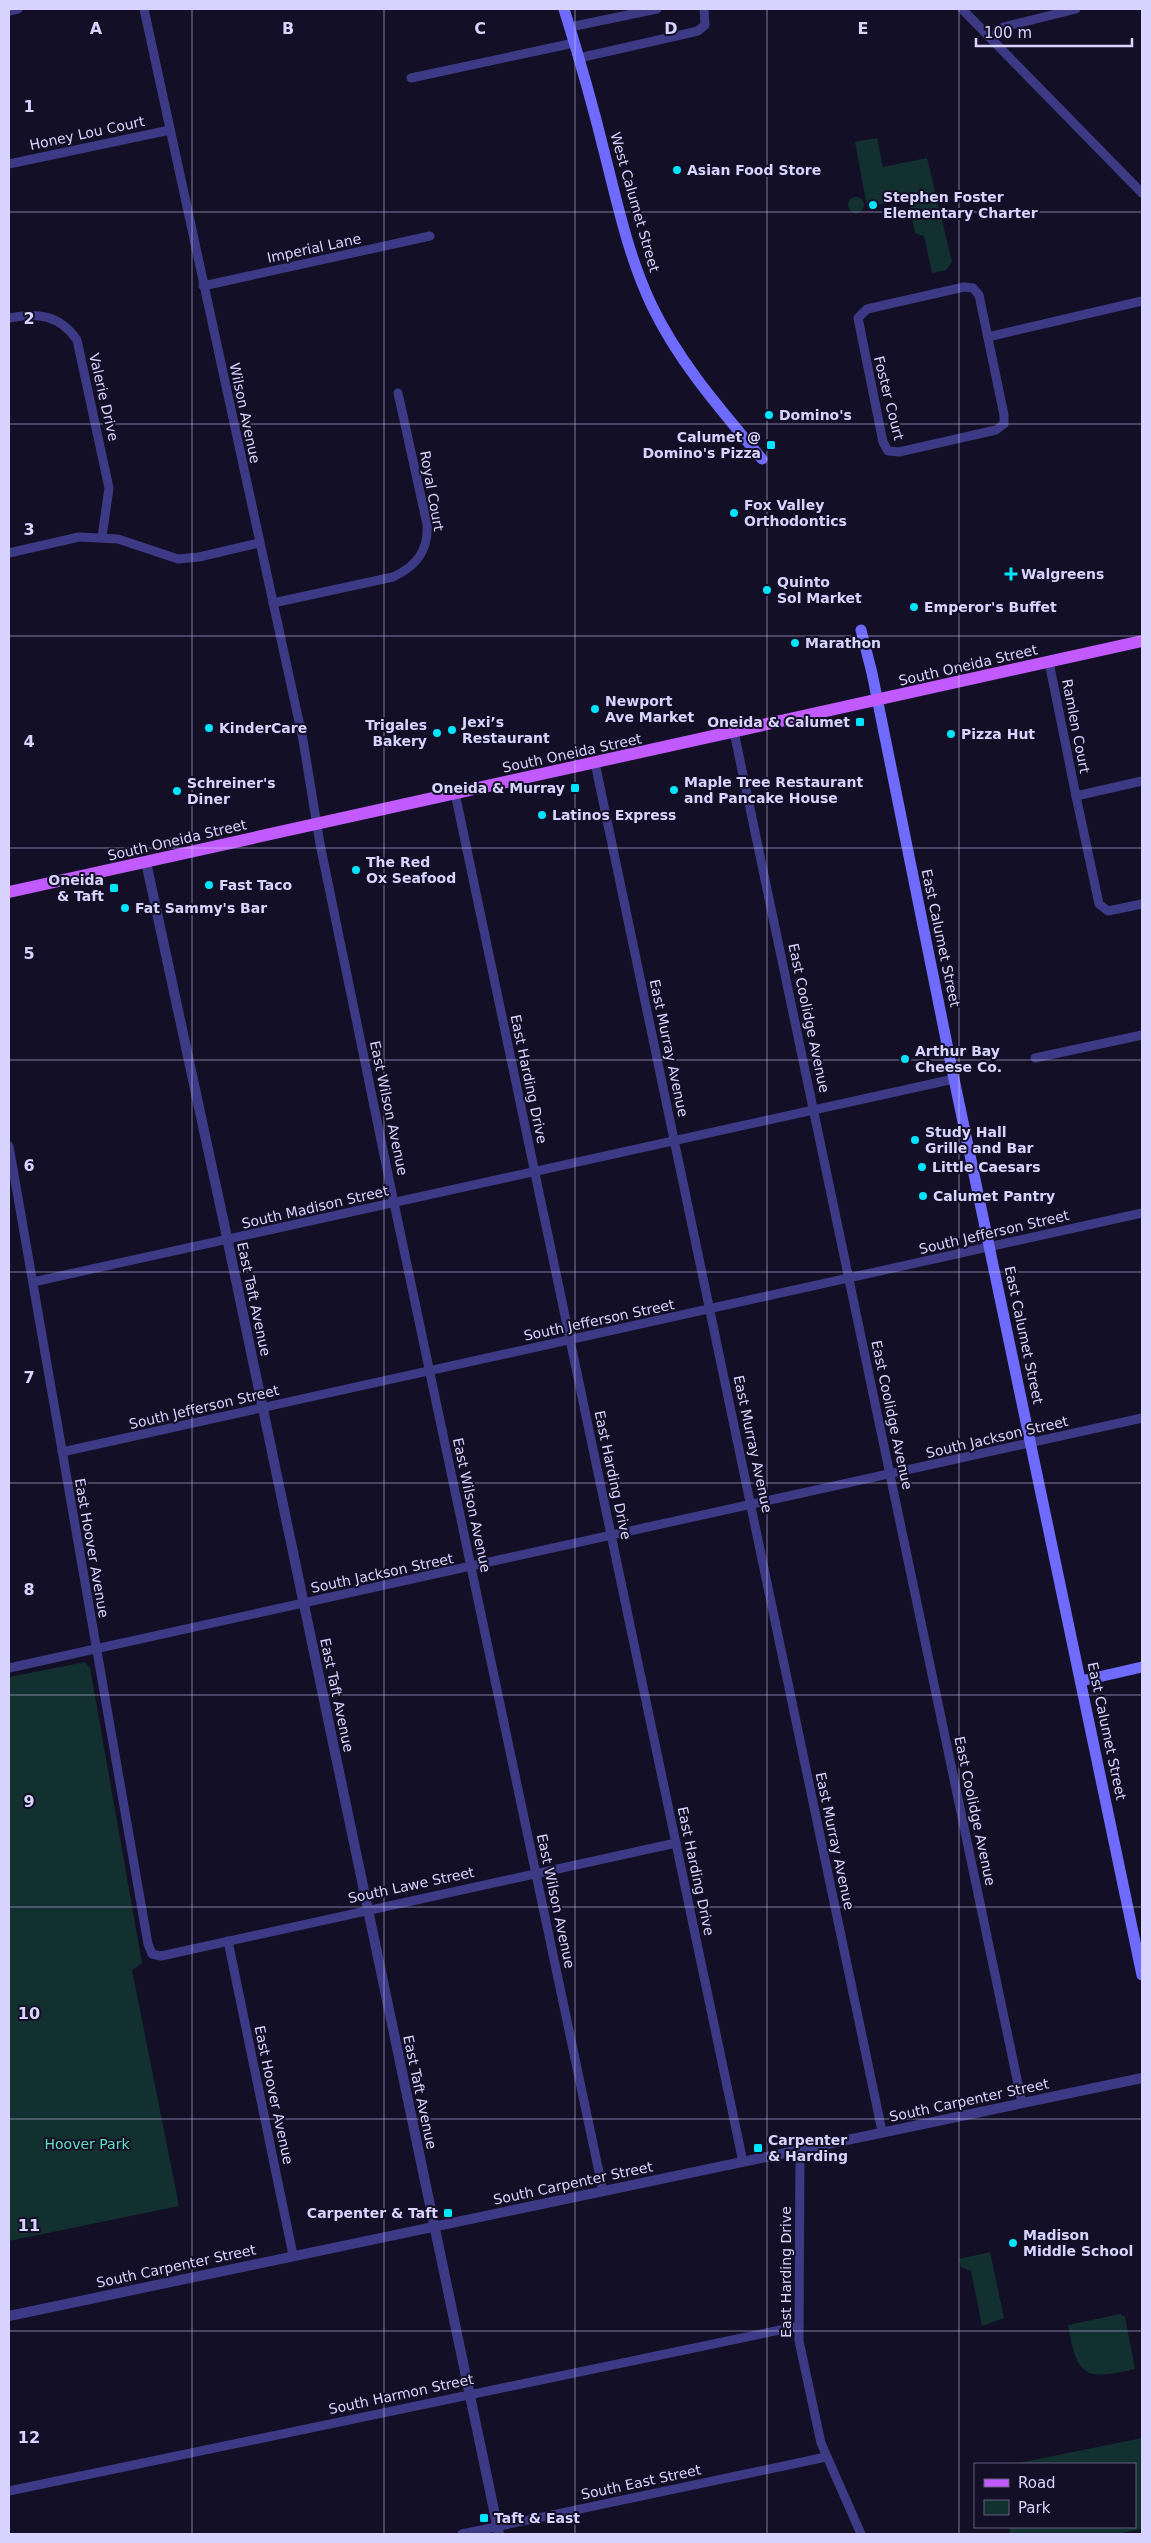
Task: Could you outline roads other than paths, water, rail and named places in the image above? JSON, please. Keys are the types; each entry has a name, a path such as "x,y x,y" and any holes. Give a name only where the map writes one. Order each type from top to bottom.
{"main road":[{"name":"West Calumet Street","path":"564,9 579,58 627,241 652,306 686,365 762,460"},
{"path":"861,630 877,700"},
{"name":"South Oneida Street","path":"9,892 1142,641"},
{"name":"East Calumet Street","path":"877,700 954,1078 1142,1975"},
{"path":"1081,1681 1142,1667"}],"street":[{"path":"9,11 18,9"},
{"name":"Wilson Avenue","path":"144,9 302,740 317,824"},
{"path":"570,27 657,9"},
{"path":"579,58 698,31 706,25 704,9"},
{"path":"962,9 1142,193"},
{"path":"991,38 1003,27 1076,9"},
{"path":"411,78 574,43"},
{"name":"Honey Lou Court","path":"9,164 170,130"},
{"name":"Imperial Lane","path":"203,286 430,236"},
{"name":"Foster Court","path":"969,286 979,295 988,337 1004,415 1004,424 996,430 899,452 888,450 883,442 857,323 860,314 867,309 969,286"},
{"path":"988,337 1142,301"},
{"name":"Valerie Drive","path":"9,318 30,315 51,318 70,330 76,340 108,488 102,537"},
{"name":"Royal Court","path":"273,604 393,577 405,572 419,559 427,542 426,524 398,393"},
{"path":"9,553 79,537 118,539 178,559 199,557 259,543"},
{"name":"Ramlen Court","path":"1049,662 1099,904 1108,911 1142,904"},
{"name":"East Coolidge Avenue","path":"734,732 1022,2103"},
{"name":"East Murray Avenue","path":"595,763 882,2132"},
{"name":"Ramlen Court","path":"1076,796 1142,781"},
{"name":"East Harding Drive","path":"455,794 743,2162"},
{"name":"East Wilson Avenue","path":"317,824 394,1203 603,2191"},
{"name":"East Taft Avenue","path":"146,862 263,1408 498,2531"},
{"path":"1036,1058 1142,1035"},
{"name":"South Madison Street","path":"33,1282 954,1078"},
{"name":"East Hoover Avenue","path":"9,1146 148,1944 152,1954"},
{"name":"South Jefferson Street","path":"62,1452 1142,1213"},
{"name":"South Jackson Street","path":"9,1668 752,1506 1142,1418"},
{"name":"South Lawe Street","path":"152,1954 161,1956 676,1843"},
{"name":"East Hoover Avenue","path":"228,1941 293,2255"},
{"name":"South Carpenter Street","path":"9,2316 1142,2078"},
{"name":"East Harding Drive","path":"800,2150 799,2326 802,2354 821,2442 861,2534"},
{"name":"South Harmon Street","path":"9,2491 799,2326"},
{"name":"South East Street","path":"462,2534 498,2531 826,2457"}],"place":[{"name":"Asian Food Store","path":"677,170"},
{"name":"Stephen Foster Elementary Charter","path":"873,205"},
{"name":"Domino's","path":"769,415"},
{"name":"Calumet @ Domino's Pizza","path":"771,445"},
{"name":"Fox Valley Orthodontics","path":"734,513"},
{"name":"Walgreens","path":"1011,574"},
{"name":"Quinto Sol Market","path":"767,590"},
{"name":"Emperor's Buffet","path":"914,607"},
{"name":"Marathon","path":"795,643"},
{"name":"Newport Ave Market","path":"595,709"},
{"name":"Oneida & Calumet","path":"860,722"},
{"name":"KinderCare","path":"209,728"},
{"name":"Jexi’s Restaurant","path":"452,730"},
{"name":"Trigales Bakery","path":"437,733"},
{"name":"Pizza Hut","path":"951,734"},
{"name":"Oneida & Murray","path":"575,788"},
{"name":"Maple Tree Restaurant and Pancake House","path":"674,790"},
{"name":"Schreiner's Diner","path":"177,791"},
{"name":"Latinos Express","path":"542,815"},
{"name":"The Red Ox Seafood","path":"356,870"},
{"name":"Fast Taco","path":"209,885"},
{"name":"Oneida & Taft","path":"114,888"},
{"name":"Fat Sammy's Bar","path":"125,908"},
{"name":"Arthur Bay Cheese Co.","path":"905,1059"},
{"name":"Study Hall Grille and Bar","path":"915,1140"},
{"name":"Little Caesars","path":"922,1167"},
{"name":"Calumet Pantry","path":"923,1196"},
{"name":"Carpenter & Harding","path":"758,2148"},
{"name":"Carpenter & Taft","path":"448,2213"},
{"name":"Madison Middle School","path":"1013,2243"},
{"name":"Taft & East","path":"484,2518"}],"park label":[{"name":"Hoover Park","path":"87,2144"}]}
